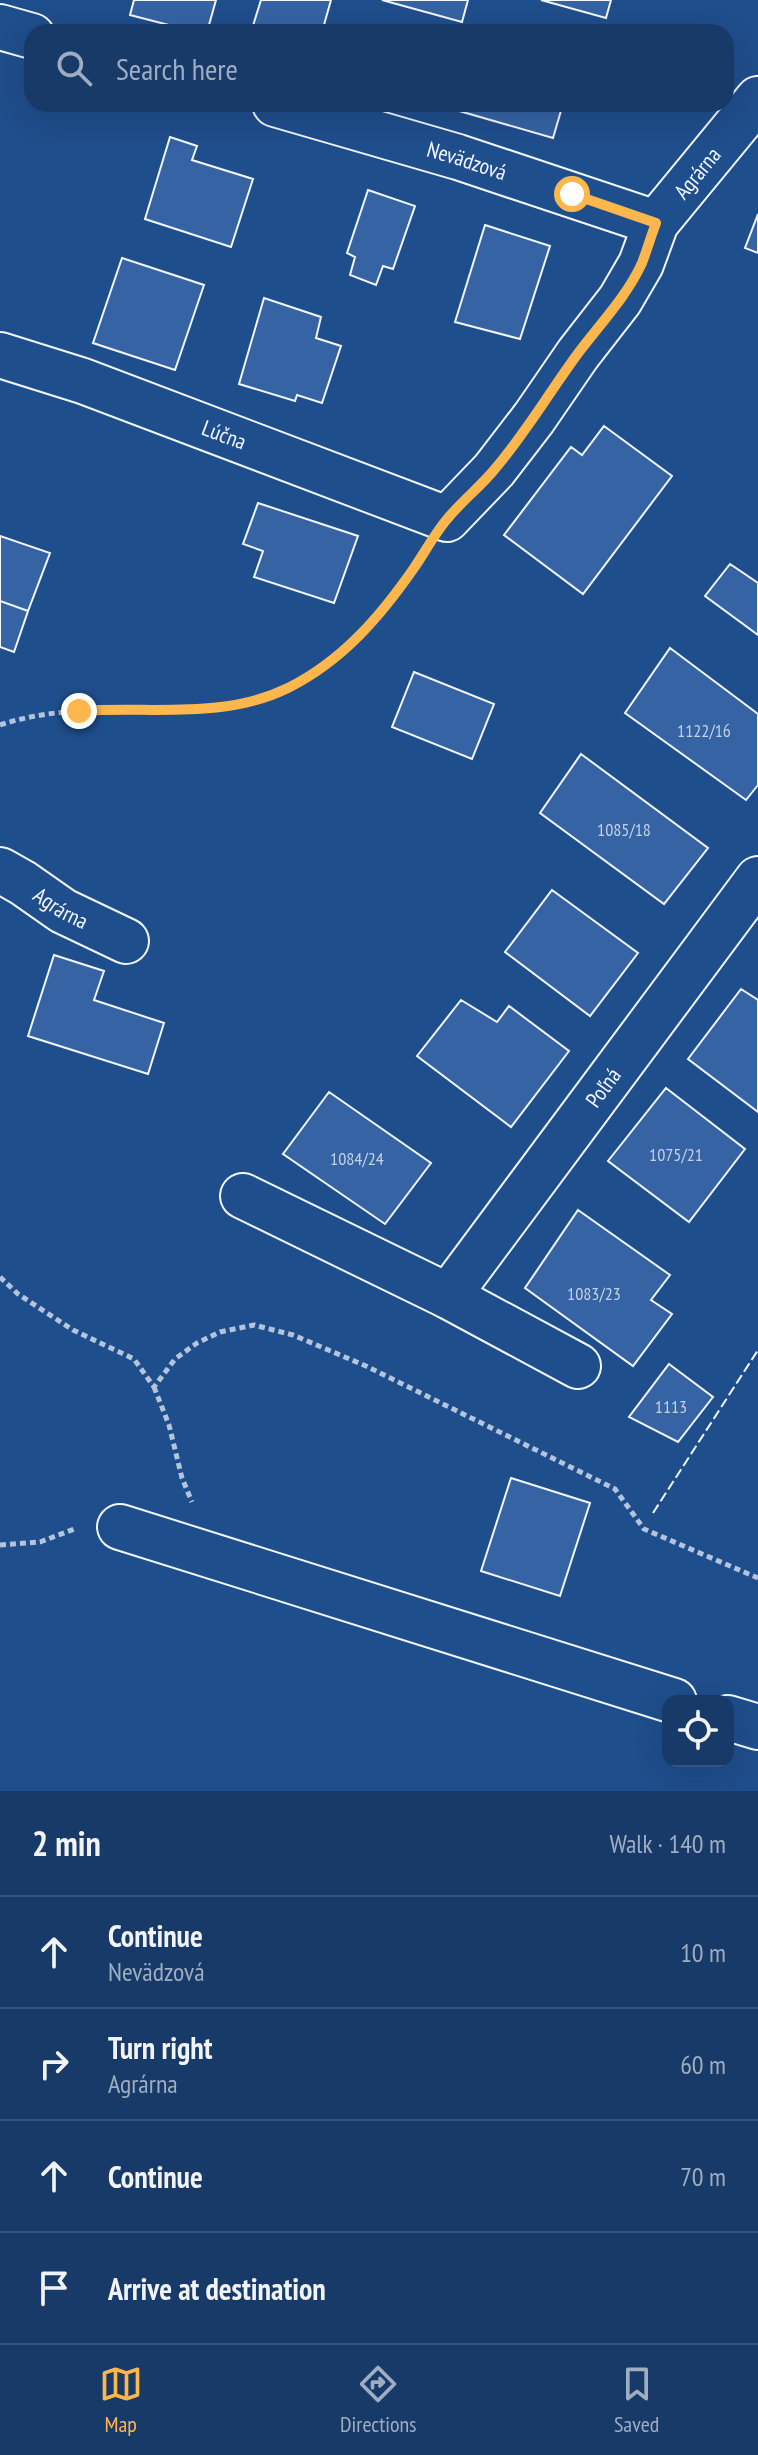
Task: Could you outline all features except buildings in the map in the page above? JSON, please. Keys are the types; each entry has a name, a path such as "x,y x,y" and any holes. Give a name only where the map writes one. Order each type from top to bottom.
{"street":[{"path":"0,27 24,34"},
{"name":"Agrárna","path":"447,519 494,470 534,418 620,300 641,264 656,223 758,99"},
{"name":"Nevädzová","path":"303,112 458,157 656,223"},
{"name":"Lúčna","path":"0,355 83,381 447,519"},
{"name":"Agrárna","path":"0,870 63,911 126,941"},
{"name":"Poľná","path":"448,1296 758,879"},
{"path":"243,1196 448,1296 578,1366"},
{"path":"101,1526 662,1697"},
{"path":"734,1720 758,1727"}],"path":[{"path":"0,725 44,715 112,708 208,709 235,706 288,687 346,650 401,587 447,519"},
{"path":"0,1277 18,1294 73,1330 134,1359 154,1387 169,1425 182,1478 196,1511"},
{"path":"154,1387 175,1359 197,1343 220,1332 254,1325 293,1335 366,1366 615,1489 644,1529 758,1578"},
{"path":"0,1545 40,1542 101,1526"}],"fence":[{"path":"653,1513 758,1350"}],"route":[{"path":"79,711 235,706 288,687 346,650 401,587 447,519 494,470 534,418 620,300 641,264 656,223 572,194"}]}
